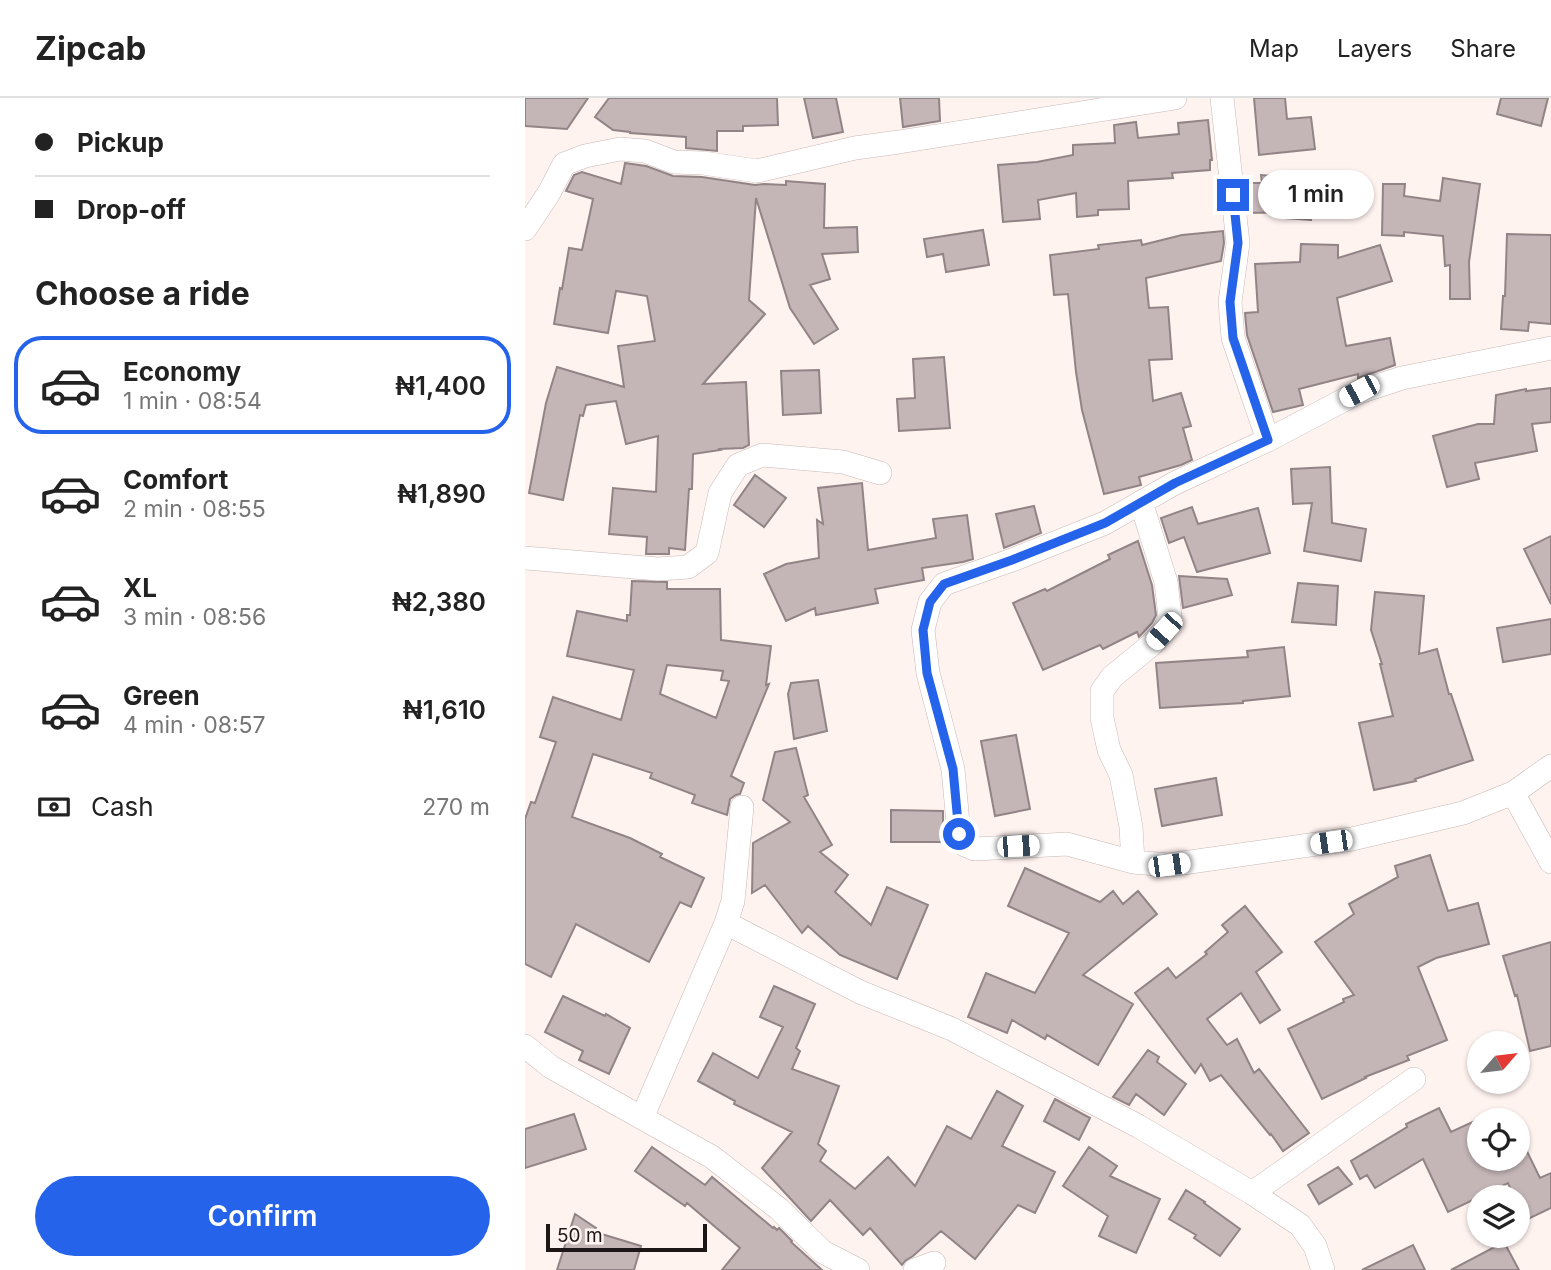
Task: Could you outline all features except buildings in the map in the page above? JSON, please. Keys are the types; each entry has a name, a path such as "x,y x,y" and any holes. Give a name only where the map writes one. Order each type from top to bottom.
{"street":[{"path":"525,229 564,164 585,156 620,149 645,151 674,162 703,163 757,171 855,148 1175,98"},
{"path":"1222,98 1238,243 1230,302 1233,338 1268,440"},
{"path":"1551,348 1402,378 1359,391 1268,440 1175,483 1105,523 944,584 930,602 923,630 927,673 953,769 959,834 965,845 975,849 1067,844 1133,862 1169,865 1352,839 1463,813 1513,793 1551,766"},
{"path":"525,558 657,569 688,567 707,553 720,493 737,465 762,455 843,462 880,473"},
{"path":"1133,862 1131,827 1121,775 1109,750 1102,718 1102,691 1112,677 1164,631 1170,617 1166,582 1142,502"},
{"path":"1513,793 1551,862"},
{"path":"642,1118 726,923 733,901 742,807"},
{"path":"726,923 860,992 952,1029 1138,1126 1252,1193 1300,1225 1315,1246 1323,1270"},
{"path":"525,1046 551,1067 712,1157 779,1209 823,1252 858,1270"},
{"path":"1252,1193 1414,1079"}],"route":[{"path":"959,834 953,769 927,673 923,630 930,602 944,584 1105,523 1175,483 1268,440 1233,338 1230,302 1238,243 1233,195"}]}
